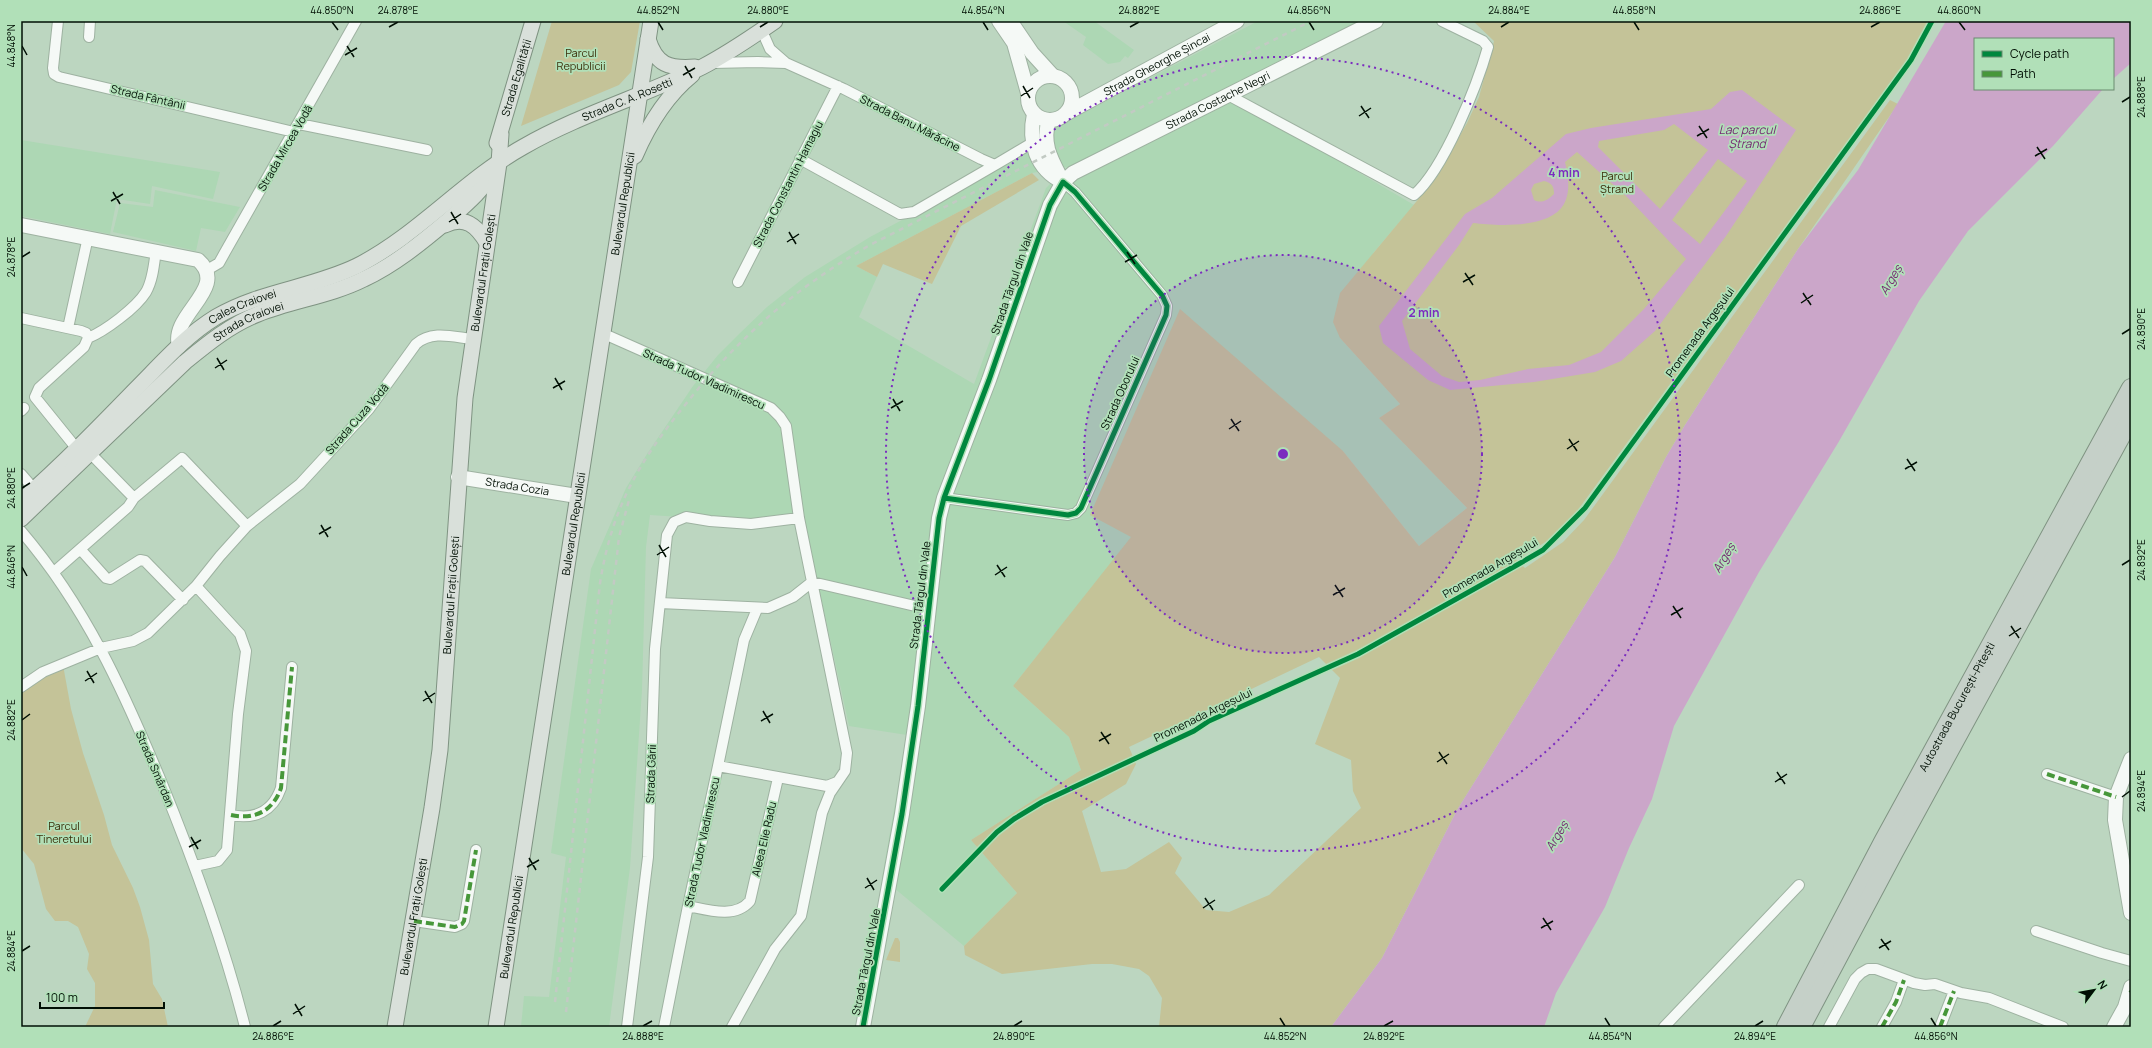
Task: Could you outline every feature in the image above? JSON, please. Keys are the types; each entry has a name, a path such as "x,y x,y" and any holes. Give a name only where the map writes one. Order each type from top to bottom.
{"highway":[{"name":"Autostrada București-Pitești","path":"1786,1027 1887,835 2131,388"},
{"name":"Autostrada București-Pitești","path":"1801,1027 1894,852 2131,418"}],"main road":[{"name":"Strada Egalității","path":"501,134 533,21"},
{"name":"Bulevardul Republicii","path":"496,1027 651,21"},
{"name":"Strada C. A. Rosetti","path":"499,163 545,135 705,65 762,31 775,21"},
{"path":"648,39 655,56 665,64 686,68 705,65"},
{"path":"626,177 642,139 653,120 676,90 705,65"},
{"name":"Bulevardul Frații Golești","path":"395,1027 414,921 440,750 458,477 465,398 472,339 499,163 501,134"},
{"path":"479,176 501,134"},
{"name":"Calea Craiovei","path":"21,501 83,451 179,346 202,326 231,309 252,300 339,274 373,257 424,220 479,176 499,163"},
{"name":"Strada Craiovei","path":"21,519 83,451 185,362 218,336 258,314 328,294 364,279 395,261 437,230 480,191 499,163"},
{"path":"437,230 451,222 464,221 476,227 486,243"}],"street":[{"name":"Strada Fântânii","path":"58,21 53,68 54,74 59,76 296,128 427,150"},
{"path":"89,37 90,21"},
{"name":"Strada Mircea Vodă","path":"207,270 218,263 224,254 356,21"},
{"path":"999,21 1014,43 1028,93 1028,104 1034,114 1049,120 1062,117 1067,113 1072,99 1071,92 1064,81 1052,75 1032,53 1010,21"},
{"name":"Strada Gheorghe Șincai","path":"1067,113 1237,21"},
{"name":"Strada Costache Negri","path":"1063,182 1073,173 1376,21"},
{"path":"1228,95 1414,194 1432,176 1460,121 1481,73 1488,47 1483,41 1442,21"},
{"name":"Strada Banu Mărăcine","path":"762,31 770,48 786,63 838,86 995,165"},
{"name":"Strada Banu Mărăcine","path":"705,65 758,62 786,63"},
{"path":"1028,93 1030,86 1039,78 1052,75"},
{"name":"Strada Constantin Hamagiu","path":"738,282 838,86"},
{"name":"Strada Gheorghe Șincai","path":"1071,92 1084,96 1097,97"},
{"path":"1034,114 1031,129 1032,142 1043,167 1052,177 1063,182"},
{"path":"1049,120 1045,132 1047,147 1063,182"},
{"path":"800,160 900,214 907,214 914,212 1032,142"},
{"name":"Strada Târgul din Vale","path":"863,1027 902,814 918,706 928,609 944,498 989,380 1050,204 1063,182"},
{"name":"Strada Oborului","path":"944,498 1068,515 1076,513 1081,508 1166,315 1167,306 1162,295 1075,192 1063,182"},
{"path":"21,225 156,250 198,260 207,270 208,284 179,328 177,339 179,346"},
{"path":"68,328 88,237"},
{"path":"134,498 83,451 35,397 39,388 84,347 88,338 99,334 139,301 146,292 150,283 156,250"},
{"path":"21,318 81,331 86,333 88,338"},
{"name":"Strada Tudor Vladimirescu","path":"602,333 771,408 786,426 799,518 847,753 845,771 838,782 827,786 718,766 664,1027"},
{"name":"Strada Cuza Vodă","path":"247,526 300,484 369,409 416,344 424,337 434,335 472,339"},
{"path":"21,687 43,672 101,648 141,637 183,600 247,526 182,458 134,498 128,507 81,550 54,572"},
{"path":"21,474 34,489"},
{"name":"Strada Cozia","path":"458,477 577,496"},
{"name":"Strada Gării","path":"627,1027 648,857 655,649 667,535 674,522 686,517 710,521 751,524 799,518"},
{"name":"Strada Smârdan","path":"21,532 54,572 101,648 127,700 210,905 245,1024"},
{"path":"81,550 106,578 110,579 134,562 140,560 145,561 183,600"},
{"path":"660,603 757,609 768,608 780,603 812,582 928,609"},
{"path":"195,866 218,861 225,855 227,850 238,714 246,651 240,634 196,586"},
{"path":"718,766 744,640 757,609"},
{"path":"231,815 242,817 261,814 272,806 278,797 281,788 292,667"},
{"path":"2131,759 2116,796 2115,820 2131,913"},
{"path":"2047,774 2116,796"},
{"name":"Aleea Elie Radu","path":"688,906 719,912 739,910 750,900 778,778"},
{"path":"732,1027 775,949 801,916 822,813 830,793 838,782"},
{"path":"414,921 455,927 462,924 464,920 476,850"},
{"path":"1664,1027 1799,885"},
{"path":"2036,931 2102,953 2131,960"},
{"path":"1828,1027 1854,979 1860,973 1868,969 1876,969 1904,980 1925,985 1935,984 1954,991 1989,998 2063,1027"},
{"path":"1882,1027 1896,1002 1904,980"},
{"path":"2114,1027 2125,1007 2131,989"},
{"path":"1940,1027 1954,991"}],"shaded area":[{"path":"1063,21 1094,21 1134,50 1128,58 1125,56 1120,62 1108,64 1083,45 1086,37"},
{"path":"1258,21 1365,21 1223,93 1414,205 1374,252 1340,338 1400,404 1379,418 1467,508 1419,546 1343,451 1090,514 1132,537 1013,686 1069,737 1081,770 971,840 1017,893 964,946 882,878 907,735 849,726 804,519 726,520 650,515 646,547 642,690 630,868 609,1027 521,1027 524,996 549,997 566,857 551,853 591,569 626,488 693,386 718,355 767,307 805,277 870,237 1021,157 1057,127","holes":["1067,167 1046,188 974,384 859,317 877,277 856,266 1032,173"]},
{"path":"21,140 220,172 213,199 152,186 150,204 117,199 110,234 21,216"},
{"path":"155,190 240,207 225,232 201,228 196,251 113,232 120,203 153,207"}],"green space":[{"name":"Parcul Republicii","path":"552,21 640,21 631,72 619,85 521,126"},
{"name":"Parcul Ștrand","path":"1473,21 1928,21 1908,59 1572,518 1547,541 1520,558 1512,555 1525,568 1563,542 1584,520 1890,100 1898,104 1798,249 1685,425 1666,457 1615,557 1457,810 1382,958 1331,1027 1159,1027 1162,998 1149,976 1139,969 1112,964 1092,964 1002,974 965,955 964,946 1017,893 971,840 1081,770 1069,737 1013,686 1131,537 1090,515 1180,309 1343,451 1419,546 1467,508 1379,418 1400,404 1340,338 1333,322 1340,293 1436,178 1467,123 1479,97 1494,41","holes":["1319,657 1340,678 1315,744 1351,760 1353,791 1361,808 1269,895 1229,912 1206,910 1175,873 1182,858 1169,842 1126,869 1101,872 1082,811 1126,784 1136,764 1129,747"]},
{"path":"1032,173 1039,180 961,226 932,284 883,264 877,277 856,266"},
{"name":"Parcul Tineretului","path":"63,665 71,709 83,753 104,815 112,845 133,888 140,907 149,940 153,984 162,999 168,1027 85,1027 95,1006 95,983 87,969 89,954 78,927 68,921 55,921 46,909 34,864 21,848 21,687"},
{"path":"895,938 898,938 900,942 900,962 886,960"}],"water":[{"name":"Argeș","path":"1946,21 2131,21 2131,63 2114,78 2114,38 1974,38 1974,90 2102,90 2053,146 1968,231 1919,301 1838,443 1759,572 1674,726 1652,799 1629,848 1605,907 1556,993 1544,1027 1331,1027 1382,958 1457,810 1615,557 1666,457 1685,425 1798,249 1858,170"},
{"name":"Lac parcul Ștrand","path":"1742,90 1796,130 1726,236 1655,331 1621,361 1595,372 1534,382 1450,390 1428,380 1383,343 1379,326 1465,214 1492,198 1566,134 1591,128 1711,109 1730,92","holes":["1674,124 1708,150 1660,209 1598,147 1599,141 1664,130","1577,152 1626,196 1686,259 1644,309 1601,352 1569,365 1528,369 1480,380 1459,382 1442,376 1410,349 1402,321 1459,245 1473,223 1496,225 1523,224 1536,222 1557,212 1564,204 1568,194 1568,178 1565,162","1718,159 1747,181 1700,244 1672,220","1544,181 1549,183 1554,189 1554,194 1545,201 1540,202 1534,200 1531,190 1534,184"]}],"railway":[{"path":"555,1002 600,583 605,556 620,509 629,488 668,426 705,381 747,336 792,297 843,261 870,245 1311,21"},
{"path":"566,1012 619,537 629,500"}],"marked path":[{"path":"231,815 255,815 268,808 278,796 281,788 292,667"},
{"path":"2047,774 2116,797"},
{"path":"414,921 455,927 462,924 464,921 476,850"},
{"path":"1882,1027 1896,1002 1904,980"},
{"path":"1940,1027 1954,991"}],"cycle path":[{"name":"Promenada Argeșului","path":"942,889 997,832 1014,819 1042,802 1194,731 1209,721 1358,654 1543,550 1585,508 1911,60 1932,21"},
{"path":"863,1027 902,814 918,706 939,518 944,498 989,380 1050,205 1063,182 1075,192 1162,295 1167,306 1166,315 1081,508 1076,513 1068,515 944,498"}]}
